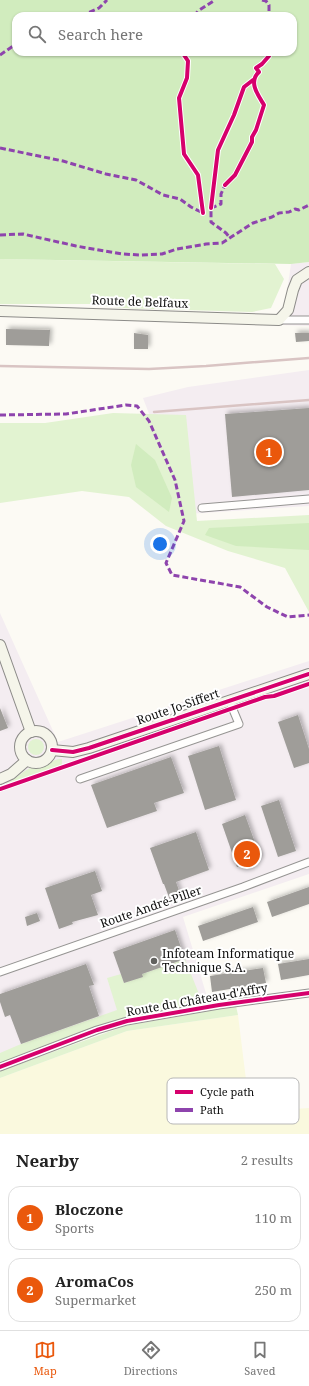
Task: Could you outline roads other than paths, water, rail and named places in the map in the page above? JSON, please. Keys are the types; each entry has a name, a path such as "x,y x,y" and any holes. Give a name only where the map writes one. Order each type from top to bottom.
{"main road":[{"path":"279,320 288,310 293,290 298,280 309,272"},
{"name":"Route de Belfaux","path":"0,310 279,320"},
{"path":"0,645 31,732"},
{"name":"Route Jo-Siffert","path":"52,750 73,752 89,748 309,674"},
{"path":"31,732 41,732 50,739 52,750 42,762 31,762 26,760 23,756 20,745 25,736 31,732"},
{"path":"0,779 11,774 26,760"}],"street":[{"path":"279,320 309,320"},
{"path":"202,508 309,499"},
{"path":"80,779 239,724 229,700"},
{"name":"Route André-Piller","path":"0,972 235,890 309,862"},
{"name":"Route du Château-d'Affry","path":"0,1067 98,1030 127,1021 309,993"}],"railway":[{"path":"0,366 149,369 309,358"},
{"path":"154,412 309,400"}],"place":[{"name":"Bloczone","path":"269,452"},
{"name":"AromaCos","path":"247,854"},
{"name":"Infoteam Informatique Technique S.A.","path":"154,961"}]}
